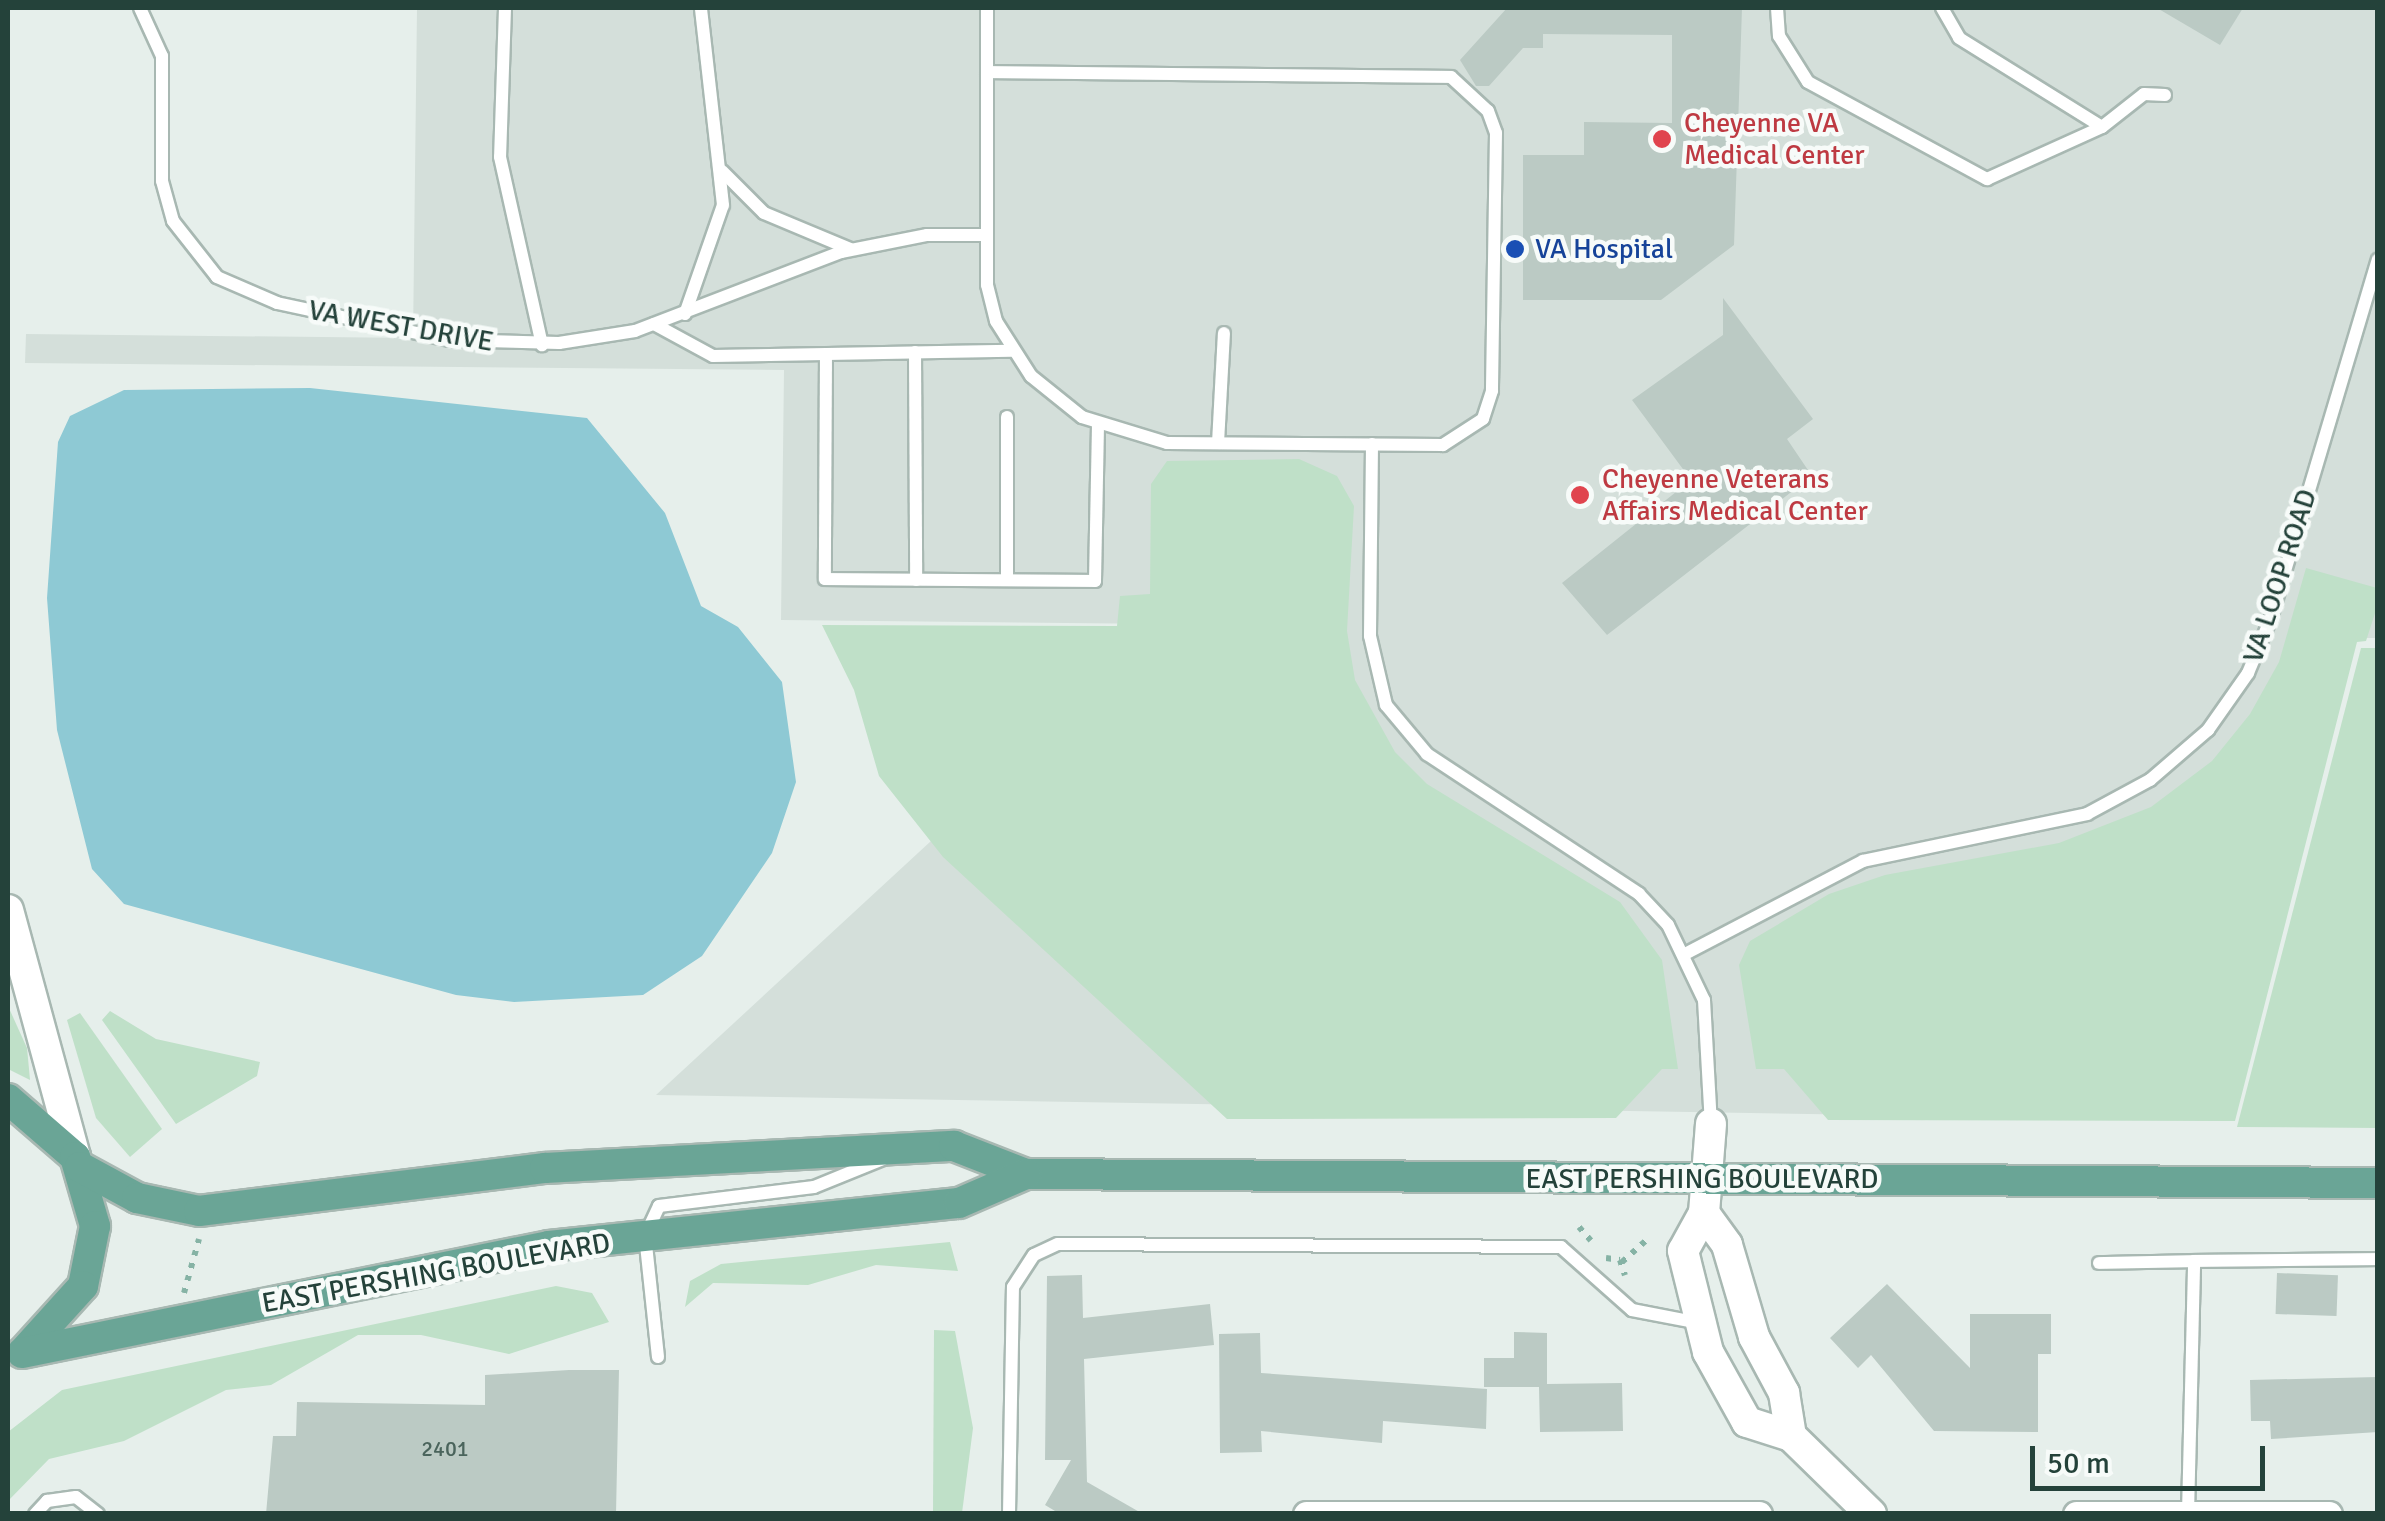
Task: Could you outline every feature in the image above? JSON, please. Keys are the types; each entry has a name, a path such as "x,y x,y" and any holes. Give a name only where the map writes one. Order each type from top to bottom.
{"main road":[{"name":"EAST PERSHING BOULEVARD","path":"8,1099 78,1162 138,1198 199,1211 545,1168 954,1146 1026,1174 2378,1184"},
{"name":"EAST PERSHING BOULEVARD","path":"12,1359 68,1312 92,1257 78,1162"},
{"name":"EAST PERSHING BOULEVARD","path":"12,1359 549,1246 960,1204 1026,1174"}],"street":[{"path":"8,910 78,1162"},
{"path":"1711,1124 1704,1214 1683,1251 1699,1323 1747,1422 1791,1436 1871,1514"},
{"path":"1704,1214 1727,1246 1754,1337 1784,1393 1791,1436"},
{"path":"1306,1514 1760,1514"},
{"path":"2076,1514 2329,1514"}],"lane":[{"name":"VA WEST DRIVE","path":"140,8 162,56 162,180 198,262 239,289 322,315 450,340 542,345 654,324 853,250 987,235"},
{"path":"505,8 500,158 542,345"},
{"path":"685,314 718,232 722,171 701,8"},
{"path":"987,8 987,72 987,285 1011,350 1050,394 1098,424 1148,441 1372,444 1460,440 1489,407 1496,133 1488,111 1432,72 987,72"},
{"path":"1776,8 1778,36 1808,82 1987,179 2102,126 2144,94 2165,95"},
{"path":"1942,8 1960,38 2102,126"},
{"path":"722,171 764,212 853,250"},
{"name":"VA LOOP ROAD","path":"1685,954 1863,862 2087,814 2150,780 2208,730 2271,618 2378,260"},
{"path":"654,324 713,356 1011,350"},
{"path":"1218,443 1224,333"},
{"path":"914,352 916,580"},
{"path":"826,354 825,579 1096,581 1098,424"},
{"path":"1007,416 1007,580"},
{"path":"1372,444 1370,636 1386,704 1449,771 1640,894 1685,954 1710,1032 1711,1124"},
{"path":"658,1356 645,1236 659,1206 814,1187 907,1147"},
{"path":"1008,1514 1012,1287 1034,1255 1058,1244 1560,1247 1632,1310 1699,1323"},
{"path":"2098,1263 2378,1259"},
{"path":"2188,1514 2194,1260"},
{"path":"36,1514 48,1501 76,1497 98,1514"}],"path":[{"path":"185,1300 199,1232"},
{"path":"1622,1262 1649,1238"},
{"path":"1606,1258 1622,1262"},
{"path":"1622,1262 1624,1273"}],"shaded area":[{"name":"Cheyenne Veterans Affairs Medical Center","path":"417,8 2377,8 2377,638 2356,638 2232,1121 656,1095 1166,624 781,620 784,370 25,363 26,334 413,338"}],"green space":[{"path":"1299,459 1337,476 1354,506 1347,631 1355,680 1395,752 1427,784 1620,902 1662,960 1678,1069 1662,1069 1616,1118 1227,1119 943,857 879,776 854,690 822,625 1117,626 1120,596 1150,594 1151,484 1167,461"},
{"path":"2306,568 2377,588 2377,607 2366,641 2357,642 2235,1121 1828,1120 1784,1069 1756,1069 1739,965 1750,941 1829,894 1885,875 2059,843 2151,807 2212,761 2250,714 2279,662"},
{"path":"2361,648 2378,648 2377,1128 2237,1127"},
{"path":"8,1006 27,1048 30,1080 8,1069"},
{"path":"110,1011 156,1039 260,1062 257,1076 176,1124 102,1020"},
{"path":"80,1013 162,1129 130,1157 96,1118 67,1020"},
{"path":"950,1242 958,1271 876,1265 808,1285 713,1283 685,1307 690,1281 721,1264"},
{"path":"556,1286 592,1293 609,1322 509,1354 421,1335 358,1335 271,1385 226,1390 124,1441 49,1459 8,1501 8,1432 62,1390"},
{"path":"934,1330 955,1331 973,1428 962,1513 933,1513"}],"water":[{"path":"310,388 587,418 665,513 701,606 738,627 782,682 796,782 772,853 702,956 643,995 514,1002 456,995 124,904 92,869 57,730 47,598 58,442 70,416 124,390"}],"building":[{"name":"Cheyenne VA Medical Center","path":"1507,8 1742,8 1734,245 1661,300 1523,300 1523,155 1584,155 1584,122 1672,123 1672,35 1543,34 1543,48 1523,48 1489,86 1476,86 1460,60"},
{"path":"2157,8 2243,8 2220,45"},
{"path":"1723,298 1813,419 1787,439 1812,476 1607,635 1562,583 1691,480 1632,400 1723,335"},
{"path":"2277,1273 2338,1275 2337,1316 2276,1314"},
{"path":"1082,1275 1083,1318 1210,1304 1214,1345 1084,1359 1087,1482 1143,1514 1060,1514 1045,1505 1071,1460 1045,1460 1047,1276"},
{"path":"1887,1284 1970,1368 1970,1314 2051,1314 2051,1354 2038,1354 2038,1432 1934,1431 1871,1355 1858,1368 1830,1338"},
{"path":"1514,1332 1547,1333 1547,1384 1622,1383 1623,1431 1540,1432 1539,1387 1484,1387 1484,1358 1514,1358"},
{"path":"1260,1333 1261,1373 1487,1389 1486,1429 1383,1421 1382,1443 1261,1431 1262,1452 1220,1453 1219,1334"},
{"path":"619,1370 616,1514 266,1514 273,1436 296,1436 297,1402 485,1405 485,1375"},
{"path":"2378,1377 2378,1432 2271,1439 2270,1421 2251,1421 2250,1380"}],"place":[{"name":"Cheyenne VA Medical Center","path":"1662,139"},
{"name":"VA Hospital","path":"1515,249"},
{"name":"Cheyenne Veterans Affairs Medical Center","path":"1580,495"}]}
